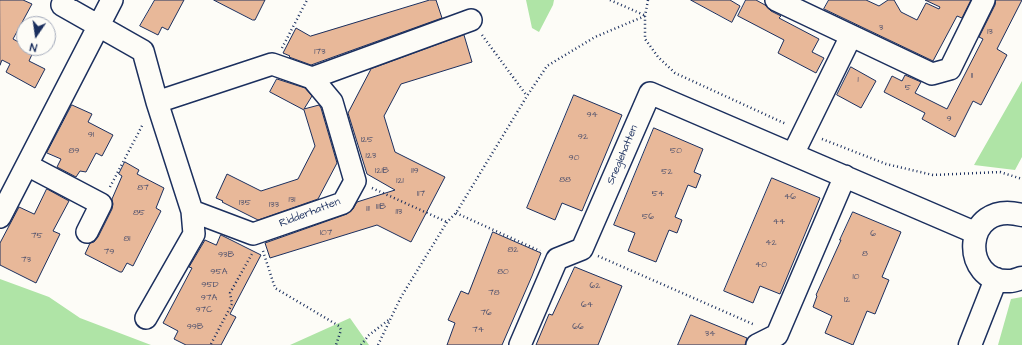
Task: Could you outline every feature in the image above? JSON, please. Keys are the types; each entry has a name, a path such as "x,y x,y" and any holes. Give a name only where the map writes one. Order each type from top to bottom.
{"street":[{"path":"64,0 62,5 143,51 156,101 192,211 194,234 146,318"},
{"path":"0,217 112,0"},
{"path":"776,0 932,74 950,69 984,0"},
{"path":"312,78 471,20"},
{"path":"793,154 851,36"},
{"path":"156,101 274,64 312,78 332,102 355,180"},
{"name":"Sneglehatten","path":"582,249 650,93 976,233"},
{"path":"26,165 105,196 87,232"},
{"path":"757,345 778,335 845,176"},
{"name":"Ridderhatten","path":"258,237 343,203 355,180"},
{"path":"192,211 258,237"},
{"path":"1022,215 1009,212 995,214 984,222 976,233 973,244 974,255 986,274 996,279 1010,281 1022,278"},
{"path":"520,345 557,259 582,249"},
{"path":"970,345 996,279"}],"path":[{"path":"274,64 307,0"},
{"path":"378,345 401,297 447,222 456,213 527,96 547,66 595,38 645,16 610,0"},
{"path":"471,20 527,96"},
{"path":"105,196 156,101"},
{"path":"355,180 447,222"},
{"path":"456,213 557,259"},
{"path":"211,344 232,304 230,293 258,237"},
{"path":"258,237 275,288 339,326 341,330 336,345"},
{"path":"582,249 778,335"},
{"path":"361,345 369,335 391,318"}],"green space":[{"path":"526,0 554,0 553,5 539,32 532,28"},
{"path":"1022,81 1022,157 1015,170 974,165"},
{"path":"0,279 49,297 80,318 151,345 0,345"},
{"path":"1022,297 1022,345 998,345 1011,299"},
{"path":"350,318 369,345 290,345"}],"building":[{"path":"0,0 23,0 32,4 25,16 16,16 16,33 13,39 16,41 16,56 31,56 29,61 45,69 35,88 6,72 10,64 2,60 0,65"},
{"path":"155,0 184,0 168,30 162,27 158,35 140,26"},
{"path":"214,0 265,0 255,20 253,20"},
{"path":"430,0 436,0 442,18 311,65 289,57 290,56 283,53 296,28 310,36"},
{"path":"691,0 730,0 740,6 732,22"},
{"path":"746,0 756,0 781,16 779,18 819,39 812,52 824,58 816,73 778,53 784,40 738,16"},
{"path":"829,0 866,0 879,6 888,0 894,0 901,12 917,20 926,3 939,9 940,7 925,0 971,0 962,18 957,16 933,61 824,9"},
{"path":"996,0 1022,0 997,49 1007,55 981,105 973,101 955,137 922,119 925,113 884,92 892,76 902,81 905,75 921,82 915,93 947,109 983,39 979,37"},
{"path":"464,35 472,62 401,84 384,116 395,152 445,177 411,242 377,225 270,258 265,243 347,214 353,209 357,202 395,190 367,174 348,113 371,69"},
{"path":"851,67 876,81 861,108 837,95"},
{"path":"277,79 305,88 312,96 304,109 319,105 337,163 318,199 258,220 216,198 227,174 261,191 298,179 315,146 304,110 270,92"},
{"path":"574,95 622,115 582,211 562,203 555,220 527,208"},
{"path":"72,105 92,114 88,122 113,135 102,156 96,153 86,172 80,171 76,177 57,167 61,159 47,153"},
{"path":"654,128 703,149 694,172 701,175 696,188 688,185 675,217 682,220 677,233 669,230 656,262 628,251 635,233 614,225"},
{"path":"125,162 139,170 137,174 164,188 156,208 161,211 133,266 127,263 122,272 120,272 85,254 90,243 94,242 98,237 112,209 112,199 122,176 119,174"},
{"path":"772,178 820,198 780,294 760,286 753,303 724,291"},
{"path":"47,189 69,201 53,231 60,234 36,283 0,265 0,243 19,207 34,214"},
{"path":"853,212 901,232 882,277 889,280 875,314 867,311 853,345 825,333 832,316 813,307 817,296 816,295"},
{"path":"493,232 541,253 532,276 502,345 447,345 455,323 448,320 461,291 468,294"},
{"path":"221,235 261,255 230,314 236,317 221,345 186,345 174,339 178,331 163,323 192,268 189,267 205,240 216,245"},
{"path":"575,267 622,286 598,345 536,345 549,314 552,315"},
{"path":"691,315 747,338 745,345 678,345"}]}
